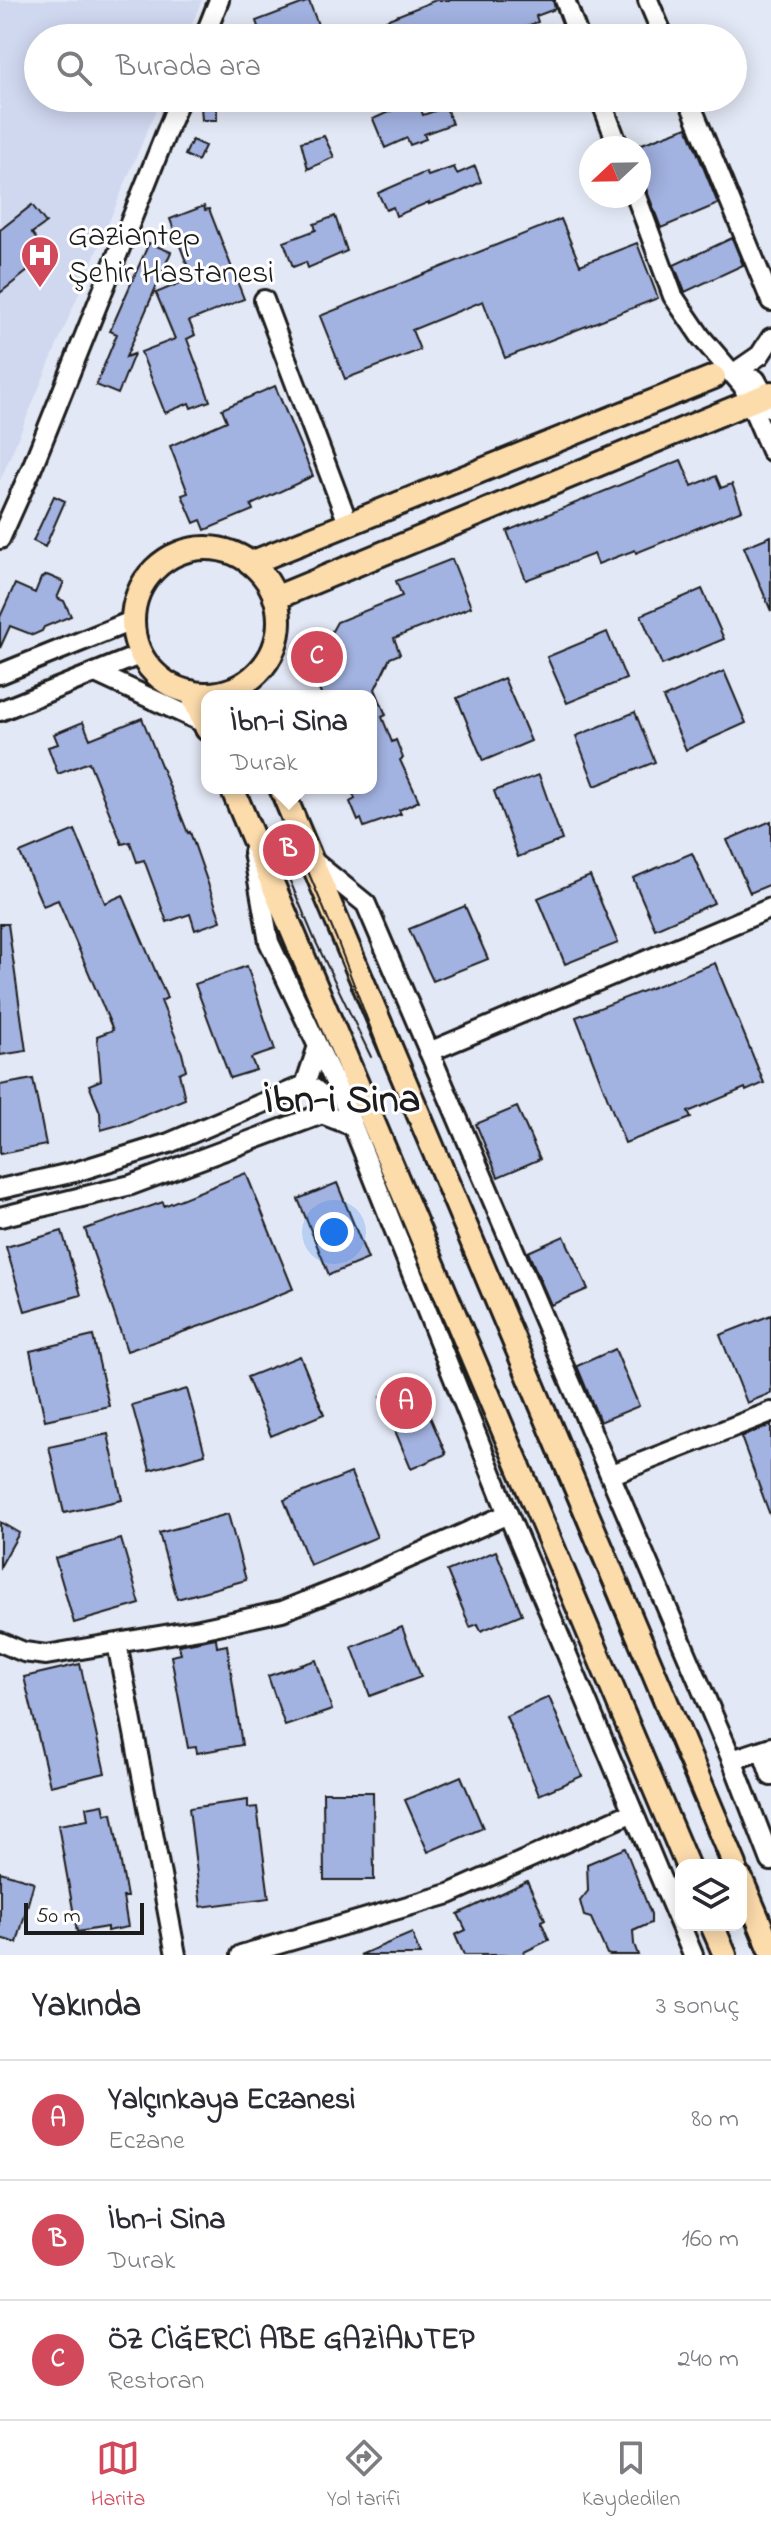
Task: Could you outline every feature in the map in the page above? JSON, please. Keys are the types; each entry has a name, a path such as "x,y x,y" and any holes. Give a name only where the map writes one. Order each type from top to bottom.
{"main road":[{"path":"251,563 724,375"},
{"path":"275,598 765,400"},
{"path":"201,692 170,684 151,669 142,654 134,620 135,603 144,581 160,563 180,552 203,547 228,550 251,563 267,580 275,598 279,627 273,651 243,690"},
{"path":"191,692 201,715"},
{"path":"235,794 684,1859"},
{"path":"283,794 732,1859"},
{"path":"747,1893 771,1950"},
{"path":"715,1931 725,1955"}],"street":[{"path":"210,24 219,0"},
{"path":"565,0 574,24"},
{"path":"650,1 659,24"},
{"path":"0,539 31,470 174,112"},
{"path":"605,112 614,136"},
{"path":"694,112 771,301"},
{"path":"640,208 673,296 724,375 756,380 765,400 771,451"},
{"path":"264,300 348,523"},
{"path":"724,375 760,355 771,338"},
{"path":"0,674 134,620"},
{"path":"0,711 142,654"},
{"path":"98,674 201,724"},
{"path":"248,826 269,942 353,1126 508,1514 693,1955"},
{"path":"309,858 366,904 732,1760 771,1861"},
{"path":"429,1052 771,908"},
{"path":"305,1085 318,1046"},
{"path":"0,1189 75,1172 158,1147 305,1085 321,1094 322,1114"},
{"path":"0,1217 131,1185 322,1114 353,1126"},
{"path":"610,1475 771,1412"},
{"path":"0,1642 24,1652 46,1655 200,1629 282,1611 508,1514"},
{"path":"117,1643 176,1955"},
{"path":"732,1760 766,1748 771,1776"},
{"path":"746,1794 771,1785"},
{"path":"241,1955 449,1894 633,1812"}],"shaded area":[{"name":"Gaziantep Şehir Hastanesi","path":"0,0 202,0 192,24 24,24 24,112 155,112 0,481"}],"building":[{"path":"436,0 553,0 555,9 536,16 538,22 533,24 388,24 386,20"},
{"path":"309,1 318,24 257,24 256,21"},
{"path":"201,112 217,112 217,120 202,120"},
{"path":"388,112 422,112 423,115 448,112 452,124 424,134 426,139 410,145 407,138 385,148 373,119"},
{"path":"687,127 718,204 661,228 651,202 651,140"},
{"path":"324,136 334,157 308,169 301,142"},
{"path":"192,140 205,146 198,161 185,155"},
{"path":"475,166 481,182 455,195 396,216 393,207 386,210 378,193 426,172 428,176 454,167 457,174"},
{"path":"32,205 46,223 32,233 48,255 0,293 0,230"},
{"path":"204,206 205,210 209,209 244,299 189,321 195,335 187,339 210,401 191,408 189,403 165,413 141,352 175,339 156,293 192,278 170,219"},
{"path":"335,216 347,251 308,268 306,262 293,267 284,242 316,230 314,224"},
{"path":"561,219 580,265 637,243 658,298 505,358 483,301 412,330 420,350 345,379 320,316"},
{"path":"732,238 743,265 685,292 674,265"},
{"path":"149,243 171,252 126,357 134,354 118,394 96,385 117,334 110,331"},
{"path":"275,386 313,476 251,505 253,510 205,530 201,520 194,523 182,495 188,493 170,446 227,421 222,409"},
{"path":"681,460 692,486 716,476 721,488 732,484 742,510 636,553 635,550 598,564 594,554 526,580 507,531"},
{"path":"54,496 65,501 45,547 33,541"},
{"path":"771,536 771,611 744,547"},
{"path":"452,559 471,607 394,638 400,654 390,658 375,690 319,690 310,671 316,661 312,651 323,647 337,622 402,596 396,581"},
{"path":"47,575 64,582 57,598 64,601 71,616 33,635 10,626 0,648 0,617 15,584 35,593 41,578"},
{"path":"702,589 724,639 662,665 641,615"},
{"path":"607,632 626,679 567,703 547,657"},
{"path":"724,671 746,723 686,750 663,698"},
{"path":"504,678 531,741 483,761 457,698"},
{"path":"377,694 386,715 382,717 392,742 396,740 403,758 400,760 419,801 399,810 401,814 364,827 350,802 355,799 353,794 377,794"},
{"path":"635,712 655,762 595,786 576,736"},
{"path":"142,718 190,832 221,921 195,930 190,914 167,922 144,860 137,862 130,842 122,844 89,762 58,774 48,747 58,744 54,734 83,722 90,739"},
{"path":"539,775 562,840 518,857 494,791"},
{"path":"771,821 771,884 750,893 727,840"},
{"path":"75,830 105,903 123,895 167,998 161,1001 186,1070 179,1073 185,1099 101,1130 100,1112 89,1085 101,1080 97,1036 113,1030 58,900 43,906 20,853"},
{"path":"692,853 714,903 655,929 633,878"},
{"path":"590,876 618,943 565,964 538,898"},
{"path":"465,906 488,959 433,981 409,929"},
{"path":"0,924 8,924 26,1051 0,1055"},
{"path":"715,963 764,1083 688,1112 691,1118 625,1143 576,1017"},
{"path":"247,966 275,1050 251,1058 256,1070 230,1078 195,984"},
{"path":"33,1079 46,1145 0,1154 0,1085"},
{"path":"517,1107 540,1159 498,1177 476,1124"},
{"path":"246,1173 293,1289 215,1321 127,1351 85,1229 163,1202 164,1206"},
{"path":"337,1183 368,1259 329,1275 298,1199"},
{"path":"62,1231 81,1295 25,1311 6,1247"},
{"path":"564,1236 588,1289 551,1305 528,1252"},
{"path":"771,1315 771,1393 747,1403 720,1335"},
{"path":"93,1336 109,1406 45,1420 30,1351"},
{"path":"615,1349 639,1406 600,1422 577,1366"},
{"path":"300,1356 324,1414 271,1436 247,1377"},
{"path":"415,1382 446,1454 411,1469 381,1397"},
{"path":"187,1389 205,1454 150,1470 132,1405"},
{"path":"771,1425 771,1515 770,1515 741,1437"},
{"path":"108,1434 122,1500 64,1513 49,1447"},
{"path":"351,1473 377,1537 310,1565 284,1500"},
{"path":"228,1514 246,1580 177,1599 159,1533"},
{"path":"0,1522 19,1533 0,1567"},
{"path":"121,1539 140,1604 74,1623 55,1558"},
{"path":"496,1551 522,1614 481,1631 478,1624 470,1627 447,1571"},
{"path":"402,1627 421,1677 370,1696 352,1647"},
{"path":"216,1638 217,1647 227,1645 242,1745 197,1753 196,1747 188,1748 171,1656 181,1654 179,1645"},
{"path":"316,1660 332,1710 285,1726 268,1676"},
{"path":"80,1664 105,1773 50,1786 24,1677"},
{"path":"549,1697 582,1776 539,1795 506,1716"},
{"path":"461,1776 483,1828 428,1852 405,1800"},
{"path":"323,1792 373,1792 374,1880 324,1880"},
{"path":"248,1800 248,1808 257,1807 269,1898 201,1907 189,1808"},
{"path":"103,1804 105,1814 112,1813 127,1897 123,1897 128,1927 77,1932 58,1825 88,1820 86,1807"},
{"path":"625,1848 651,1914 651,1923 633,1931 638,1955 610,1955 591,1918 584,1916 580,1901 588,1891 587,1864"},
{"path":"0,1872 34,1882 17,1943 0,1938"},
{"path":"527,1881 545,1919 541,1921 549,1940 524,1952 525,1955 464,1955 455,1935 466,1930 458,1914"},
{"path":"412,1933 420,1955 360,1955"}],"tram line":[{"path":"288,824 385,1066 717,1859"},
{"path":"272,838 314,938 371,1057"},
{"path":"747,1928 758,1955"}],"place":[{"name":"Gaziantep Şehir Hastanesi","path":"40,289"},
{"name":"ÖZ CİĞERCİ ABE GAZİANTEP","path":"317,657"},
{"name":"İbn-i Sina","path":"289,850"},
{"name":"Yalçınkaya Eczanesi","path":"406,1403"}],"district":[{"name":"İbn-i Sina","path":"342,1101"}]}
